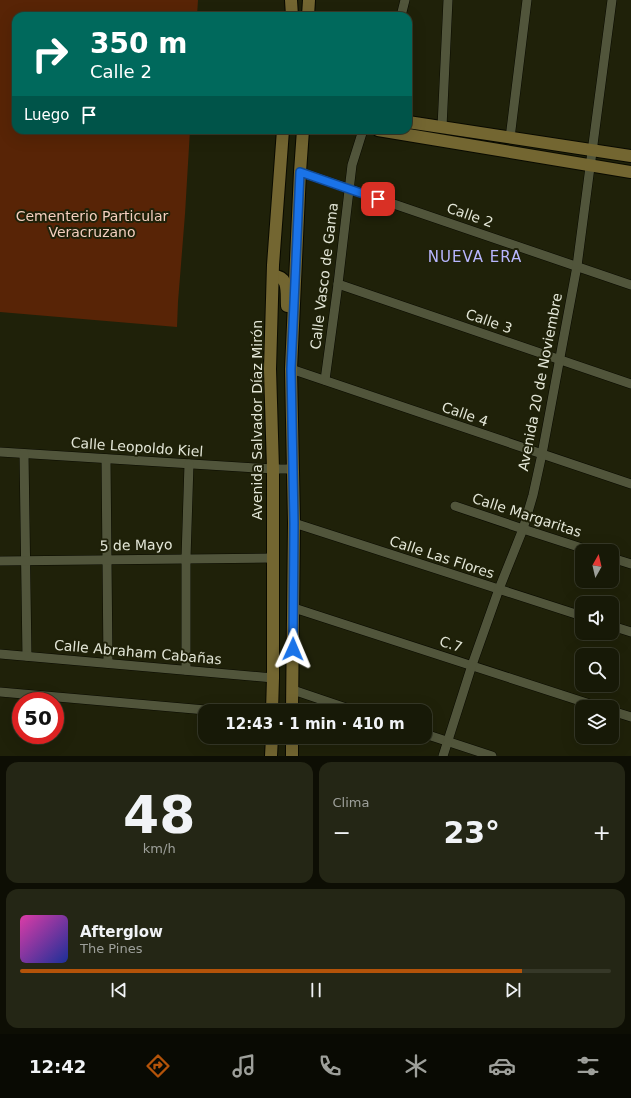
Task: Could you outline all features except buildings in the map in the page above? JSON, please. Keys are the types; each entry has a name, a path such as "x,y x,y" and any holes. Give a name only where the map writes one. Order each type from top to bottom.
{"main road":[{"path":"292,9 299,0"},
{"path":"308,12 309,0"},
{"path":"412,123 631,156"},
{"name":"Avenida Salvador Díaz Mirón","path":"272,704 274,678 273,469 270,369 272,276 283,134"},
{"path":"292,704 294,523 291,369 303,134"},
{"path":"402,134 631,172"},
{"path":"272,276 279,276 283,278 285,283 287,306 294,312"},
{"path":"271,756 272,744"},
{"path":"292,744 292,756"}],"street":[{"path":"402,12 404,0"},
{"path":"442,127 448,0"},
{"path":"510,138 527,0"},
{"name":"Avenida 20 de Noviembre","path":"443,756 472,666 522,530 533,494 542,454 577,266 612,0"},
{"name":"Calle Vasco de Gama","path":"325,380 352,165 362,134"},
{"name":"Calle 2","path":"300,172 631,285"},
{"name":"Calle 3","path":"338,284 631,384"},
{"name":"Calle 4","path":"291,369 631,484"},
{"name":"Calle Leopoldo Kiel","path":"0,452 293,469"},
{"path":"24,454 27,656"},
{"path":"106,459 108,663"},
{"path":"186,670 186,558 189,464"},
{"name":"Calle Margaritas","path":"455,506 522,530 575,546"},
{"name":"Calle Las Flores","path":"294,523 575,614"},
{"name":"5 de Mayo","path":"0,561 273,558"},
{"path":"619,560 631,564"},
{"name":"C.7","path":"294,608 577,700"},
{"path":"619,628 631,632"},
{"name":"Calle Abraham Cabañas","path":"0,654 274,678"},
{"path":"293,690 334,704"},
{"path":"0,692 198,709"},
{"path":"619,714 631,718"},
{"path":"432,737 492,756"}],"green space":[{"name":"Cementerio Particular Veracruzano","path":"0,0 198,0 197,12 12,12 12,134 190,134 177,327 0,312"}],"district":[{"name":"NUEVA ERA","path":"475,257"}],"route":[{"path":"293,649 294,523 291,369 300,172 378,199"}]}
